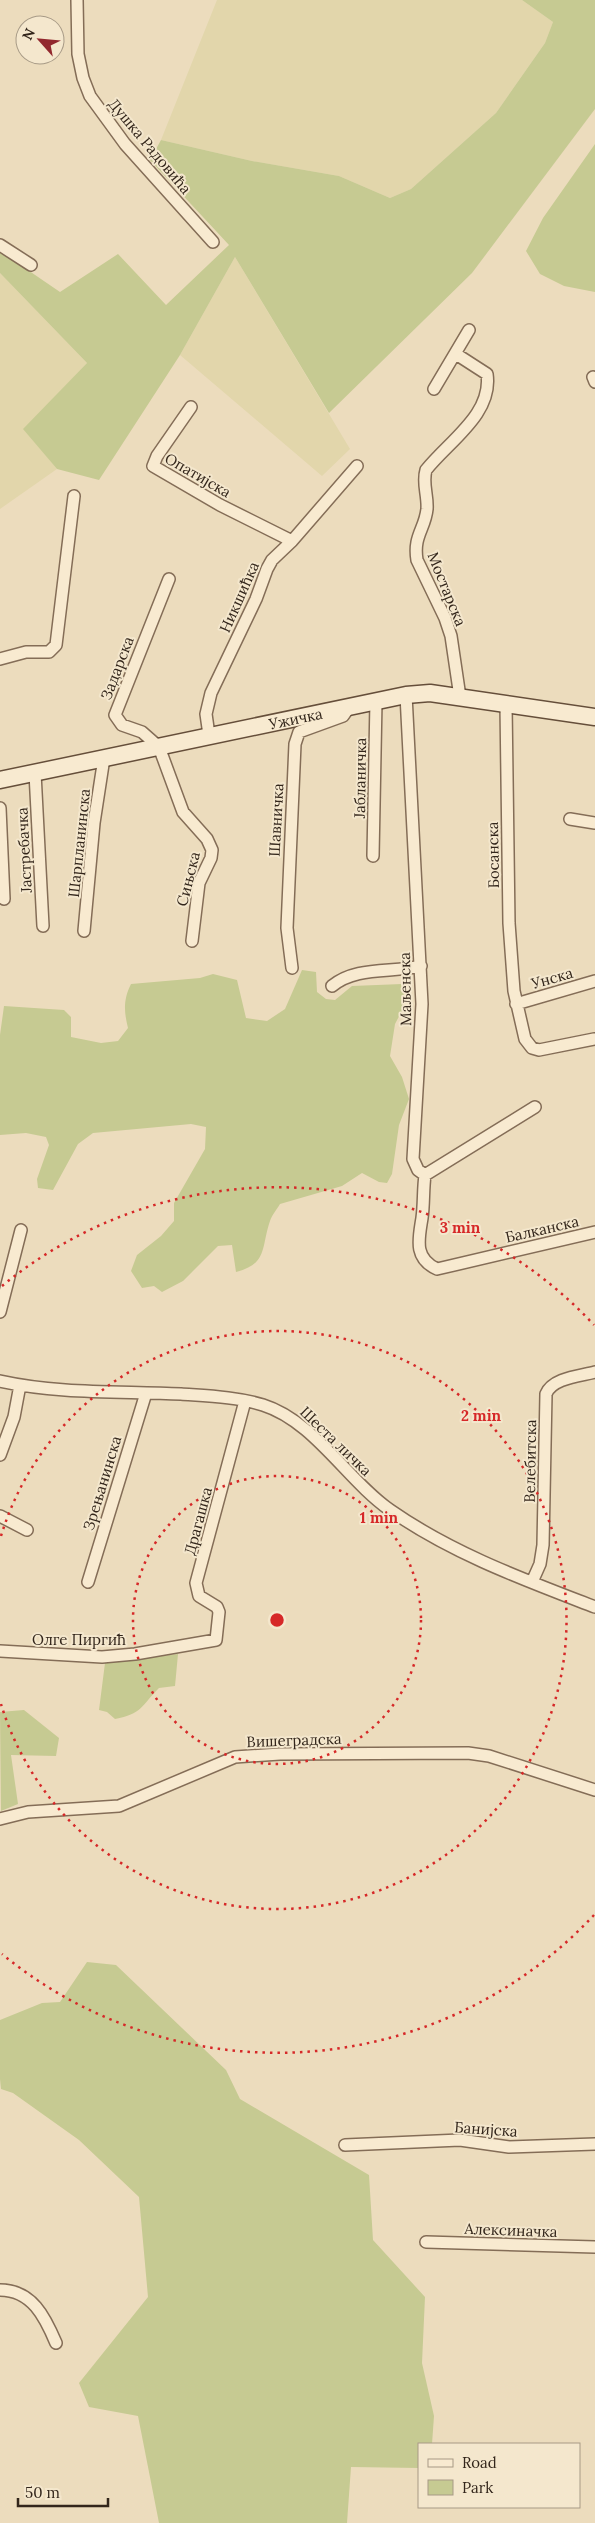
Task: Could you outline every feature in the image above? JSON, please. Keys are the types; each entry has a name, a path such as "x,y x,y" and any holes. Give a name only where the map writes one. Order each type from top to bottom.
{"main road":[{"name":"Ужичка","path":"0,780 406,695 430,693 595,717"}],"street":[{"name":"Душка Радовића","path":"77,0 78,54 83,78 90,96 125,144 213,242"},
{"path":"0,245 31,265"},
{"path":"434,389 469,330"},
{"name":"Мостарска","path":"456,354 487,374 487,398 466,427 426,470 424,478 427,512 416,542 416,552 417,560 439,602 448,627 460,697"},
{"name":"Опатијска","path":"191,407 156,456 153,466 220,505 292,541"},
{"name":"Никшићка","path":"209,735 206,714 211,693 256,600 270,565 356,466"},
{"path":"0,660 26,652 49,652 56,645 74,496"},
{"name":"Задарска","path":"159,747 142,732 122,725 115,715 169,579"},
{"name":"Маљенска","path":"406,695 421,966 421,1029 412,1160 418,1170 425,1175"},
{"name":"Јабланичка","path":"373,856 376,701"},
{"name":"Босанска","path":"506,704 509,923 516,1004 525,1039 532,1048 539,1050 594,1039"},
{"name":"Шавничка","path":"292,968 287,928 295,744 299,732 343,716 349,706"},
{"name":"Сињска","path":"159,747 183,812 207,839 212,850 211,858 199,883 192,941"},
{"name":"Шарпланинска","path":"84,931 94,823 104,758"},
{"name":"Јастребачка","path":"36,773 43,926"},
{"path":"0,808 4,899"},
{"path":"570,819 595,823"},
{"path":"332,986 351,974 392,972 421,966"},
{"name":"Унска","path":"516,1004 595,982"},
{"path":"425,1175 535,1107"},
{"name":"Балканска","path":"425,1175 422,1219 418,1232 419,1250 424,1259 437,1269 595,1232"},
{"path":"0,1312 21,1230"},
{"name":"Велебитска","path":"532,1582 538,1569 543,1545 546,1394 550,1386 559,1381 595,1372"},
{"name":"Шеста личка","path":"0,1381 20,1385 95,1392 146,1392 202,1396 246,1401 277,1411 299,1424 368,1493 390,1510 474,1558 595,1607"},
{"path":"0,1455 14,1417 20,1385"},
{"name":"Зрењанинска","path":"88,1582 146,1392"},
{"name":"Драгашка","path":"216,1640 219,1612 217,1607 199,1596 196,1583 246,1401"},
{"path":"0,1516 27,1530"},
{"name":"Олге Пиргић","path":"0,1651 102,1657 134,1654 216,1640"},
{"name":"Вишеградска","path":"0,1819 28,1812 119,1806 235,1757 280,1754 468,1753 489,1756 595,1790"},
{"name":"Банијска","path":"344,2145 460,2140 508,2147 595,2144"},
{"name":"Алексиначка","path":"426,2242 595,2247"},
{"path":"0,2290 12,2290 36,2305 48,2324 56,2343"}],"shaded area":[{"path":"217,0 522,0 553,22 545,43 496,113 411,189 390,198 339,176 252,161 161,140"},
{"path":"235,257 350,449 322,476 180,355"},
{"path":"0,273 87,363 24,429 57,469 0,509"}],"green space":[{"path":"522,0 595,0 595,109 472,273 329,413 235,257 180,355 99,480 57,469 23,429 87,363 0,273 0,251 60,292 118,254 166,305 229,245 150,160 161,140 252,161 339,176 390,198 411,189 496,113 545,43 553,22"},
{"path":"595,144 595,292 564,286 540,274 526,251 543,218"},
{"path":"302,970 316,972 317,992 326,999 335,1000 352,986 402,984 406,1003 395,1024 390,1056 402,1077 409,1099 399,1125 392,1174 387,1183 379,1182 362,1173 342,1186 280,1204 270,1221 262,1253 254,1264 246,1269 236,1272 232,1245 218,1246 183,1281 162,1292 154,1286 142,1288 131,1271 137,1255 161,1236 174,1221 174,1203 205,1149 206,1127 191,1124 93,1133 78,1144 53,1190 38,1188 37,1179 49,1145 46,1137 26,1133 0,1135 0,1035 4,1006 64,1010 71,1017 71,1037 101,1043 118,1041 128,1028 125,1006 131,984 200,978 213,974 237,980 246,1018 267,1021 285,1009"},
{"path":"178,1654 175,1686 159,1688 131,1715 115,1719 107,1712 99,1710 105,1663"},
{"path":"24,1710 59,1738 56,1756 11,1755 18,1804 1,1811 0,1712"},
{"path":"87,1962 116,1965 226,2070 240,2099 369,2175 373,2240 425,2297 422,2363 434,2416 432,2443 418,2443 418,2468 351,2467 347,2523 159,2523 138,2416 89,2407 79,2383 148,2297 139,2197 79,2140 13,2093 1,2089 0,2020 42,2003 60,2002"}]}
